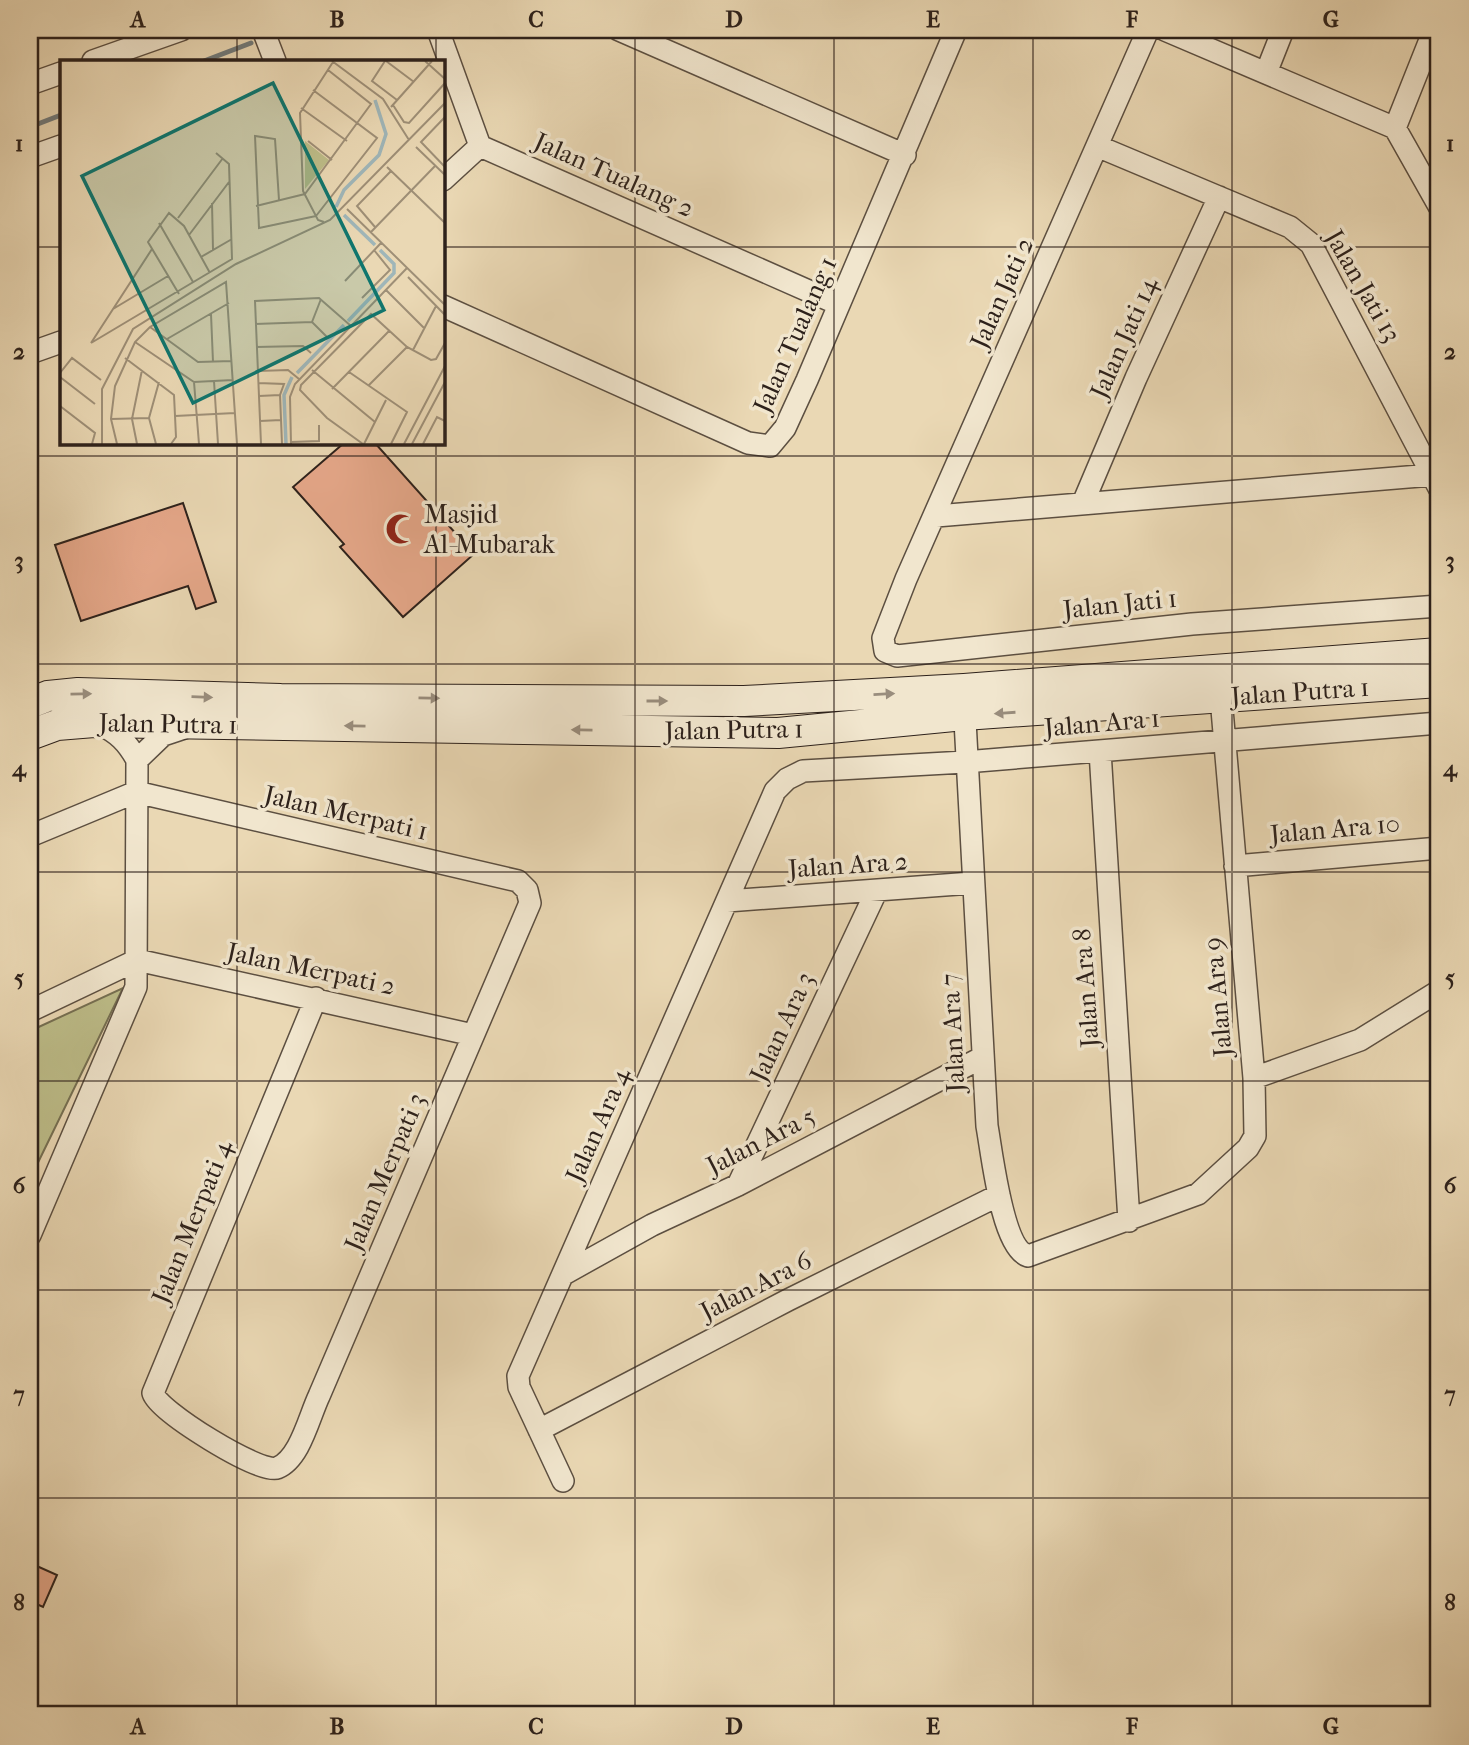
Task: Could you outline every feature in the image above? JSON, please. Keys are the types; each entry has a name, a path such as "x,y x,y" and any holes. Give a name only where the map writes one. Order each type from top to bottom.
{"main road":[{"name":"Jalan Putra 1","path":"30,735 57,725 94,722 778,733 964,702 1439,653"},
{"name":"Jalan Putra 1","path":"30,703 48,696 78,693 281,699 964,702 1221,698 1439,682"}],"street":[{"path":"96,60 181,30"},
{"path":"263,30 275,60"},
{"path":"438,30 481,146 444,179"},
{"path":"619,30 905,155"},
{"name":"Jalan Tualang 1","path":"444,306 759,446 770,446 785,428 905,155 956,30"},
{"name":"Jalan Jati 2","path":"906,579 1148,30"},
{"path":"1165,30 1395,128 1439,206"},
{"path":"1266,73 1283,30"},
{"path":"1395,128 1434,30"},
{"path":"30,84 60,73"},
{"path":"30,157 60,146"},
{"name":"Jalan Tualang 2","path":"481,146 838,304"},
{"name":"Jalan Jati 13","path":"1097,146 1290,227 1311,244 1435,481"},
{"name":"Jalan Jati 14","path":"1083,503 1136,378 1219,197"},
{"path":"30,352 60,342"},
{"path":"936,516 1083,503 1435,481"},
{"name":"Jalan Jati 1","path":"906,579 883,638 885,650 890,655 1192,624 1439,606"},
{"name":"Jalan Ara 9","path":"1129,1221 1198,1194 1248,1148 1255,1136 1254,1078 1221,698"},
{"name":"Jalan Ara 7","path":"964,702 965,762 987,1126 999,1195 1015,1248 1028,1256 1129,1221"},
{"path":"30,1235 136,986 137,760 127,742 115,732 94,722"},
{"name":"Jalan Ara 1","path":"775,792 787,779 803,772 965,762 1439,723"},
{"path":"137,760 163,735 196,724"},
{"name":"Jalan Ara 8","path":"1100,751 1129,1221"},
{"path":"30,835 136,792"},
{"name":"Jalan Merpati 1","path":"136,792 518,881 527,890 530,903"},
{"name":"Jalan Ara 4","path":"563,1480 517,1380 775,792"},
{"name":"Jalan Ara 10","path":"1235,866 1439,848"},
{"name":"Jalan Ara 2","path":"727,901 972,883"},
{"name":"Jalan Ara 3","path":"738,1185 876,892"},
{"name":"Jalan Merpati 3","path":"290,1462 530,903"},
{"path":"30,1011 137,960"},
{"name":"Jalan Merpati 2","path":"137,960 473,1034"},
{"path":"1254,1078 1360,1040 1439,990"},
{"name":"Jalan Merpati 4","path":"290,1462 275,1470 263,1469 215,1442 159,1404 153,1393 316,998"},
{"name":"Jalan Ara 5","path":"564,1273 652,1225 738,1185 983,1057"},
{"name":"Jalan Ara 6","path":"539,1430 788,1300 999,1195"}],"green space":[{"path":"123,988 30,1179 30,1031"}],"building":[{"name":"Masjid Al-Mubarak","path":"343,444 376,444 474,554 403,617 340,547 344,544 293,487"},
{"path":"183,503 216,602 196,609 188,586 81,621 55,545"},
{"path":"30,1563 57,1575 43,1607 30,1601"}],"waterway":[{"path":"283,33 291,30"},
{"path":"207,60 251,43"},
{"path":"30,127 60,115"}],"place":[{"name":"Masjid Al-Mubarak","path":"401,529"}]}
